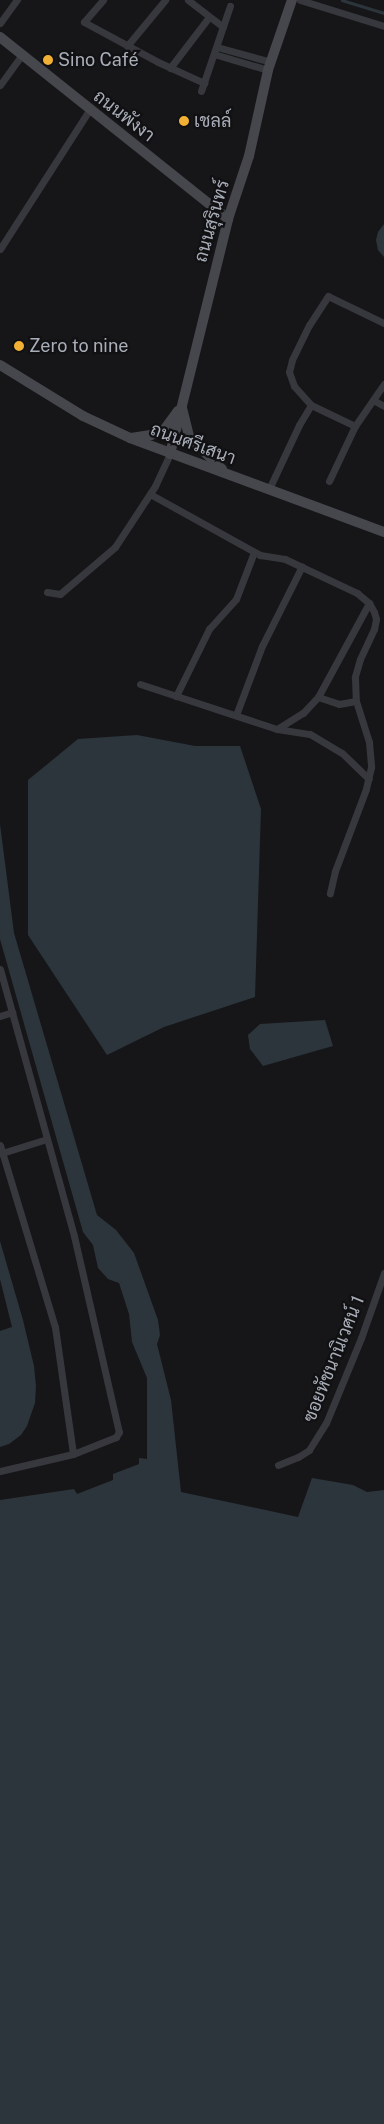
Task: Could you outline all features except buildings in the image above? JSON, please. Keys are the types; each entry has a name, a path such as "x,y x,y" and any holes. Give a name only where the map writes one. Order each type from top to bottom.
{"street":[{"path":"0,23 17,0"},
{"path":"103,0 84,22 170,68 204,83"},
{"path":"127,46 165,0"},
{"path":"188,0 223,27"},
{"name":"ถนนสุรินทร์","path":"170,454 228,219 249,156 269,66 292,0"},
{"path":"300,0 384,26"},
{"path":"201,91 230,6"},
{"path":"170,68 209,16"},
{"name":"ถนนพังงา","path":"0,37 228,219"},
{"path":"216,46 269,66"},
{"path":"214,54 269,66"},
{"path":"0,85 22,55"},
{"path":"0,249 90,110"},
{"path":"355,426 311,405 294,386 289,372 292,360 309,325 328,296 384,323"},
{"name":"ถนนศรีเสนา","path":"0,365 83,416 130,438 384,532"},
{"path":"329,481 355,426 384,384"},
{"path":"372,400 384,406"},
{"path":"269,489 299,425 311,405"},
{"path":"130,438 151,435 164,430 182,407"},
{"path":"182,407 189,437 202,452 226,472"},
{"path":"47,592 60,594 115,547 150,494 170,454"},
{"path":"150,494 254,552 285,559 302,566 357,594 369,603 376,619 355,677 356,701 369,742 371,767 369,779 343,847 330,893"},
{"path":"176,696 209,629 236,598 254,552"},
{"path":"236,716 262,646 302,566"},
{"path":"277,729 303,713 318,697 369,603"},
{"path":"140,684 277,729 310,734 328,744 369,779"},
{"path":"318,697 340,704 356,701"},
{"path":"0,969 47,1139 99,1340 118,1423 116,1437 72,1454 0,1471"},
{"path":"0,1016 12,1012"},
{"path":"47,1139 1,1149 55,1327 72,1454"},
{"name":"ซอยหัชนานิเวศน์ 1","path":"278,1465 298,1457 309,1450 326,1423 384,1273"}],"shaded area":[{"path":"384,224 384,257 378,250 376,240 378,232"},
{"path":"137,735 195,746 240,746 261,809 255,997 164,1027 107,1055 28,935 28,780 78,739"},
{"path":"0,824 14,933 97,1215 116,1230 134,1253 158,1320 160,1335 157,1344 171,1400 181,1492 298,1517 312,1478 353,1485 367,1492 384,1490 384,2124 0,2124 0,1500 74,1489 77,1494 113,1480 113,1474 139,1464 139,1458 147,1459 147,1378 132,1342 129,1314 119,1283 108,1279 98,1268 93,1245 83,1232 0,939"},
{"path":"325,1020 333,1046 263,1066 250,1049 248,1035 260,1024"},
{"path":"0,1241 23,1320 34,1366 36,1386 35,1403 27,1426 21,1435 9,1444 0,1447 0,1331 12,1327 0,1279"}],"waterway":[{"path":"342,0 384,13"}],"place":[{"name":"Sino Café","path":"48,60"},
{"name":"เชลล์","path":"184,121"},
{"name":"Zero to nine","path":"19,346"}]}
